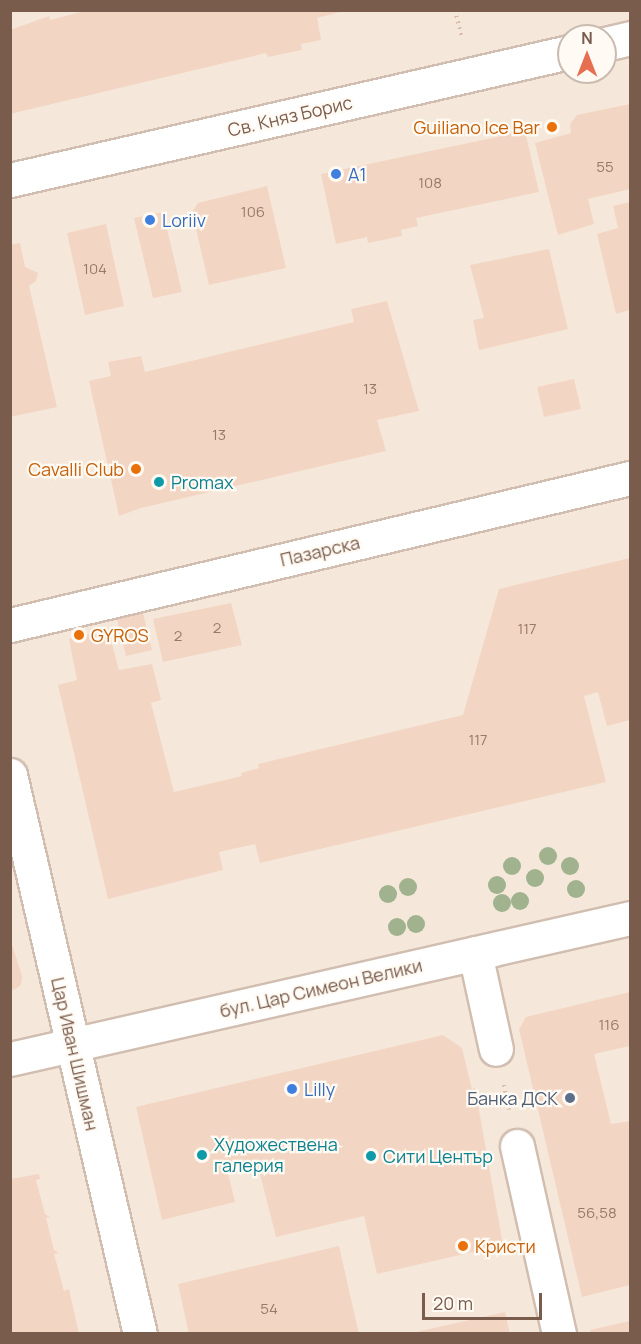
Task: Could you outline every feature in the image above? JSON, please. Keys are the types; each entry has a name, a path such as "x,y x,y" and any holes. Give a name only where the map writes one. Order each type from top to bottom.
{"street":[{"name":"Св. Княз Борис","path":"10,180 557,55"},
{"name":"Пазарска","path":"10,625 630,478"},
{"name":"Цар Иван Шишман","path":"10,775 140,1334"},
{"name":"бул. Цар Симеон Велики","path":"10,1059 630,918"},
{"path":"475,953 495,1049"},
{"path":"517,1146 559,1334"}],"path":[{"path":"495,1049 517,1146"}],"shaded area":[{"path":"11,11 630,11 630,1333 11,1333"}],"building":[{"path":"88,10 345,11 317,18 321,40 301,44 302,50 268,57 266,53 10,114 10,30 49,16 50,20"},
{"path":"630,104 630,189 588,199 594,224 558,235 535,143 571,133 570,124 577,115"},
{"path":"525,131 539,192 416,218 418,226 401,230 402,236 368,243 367,237 336,244 321,174"},
{"path":"267,186 286,268 209,285 192,212 198,203"},
{"path":"630,202 630,310 616,314 597,234 618,228 613,206"},
{"path":"163,212 182,292 153,298 134,218"},
{"path":"106,224 124,306 85,315 67,233"},
{"path":"20,243 25,267 38,273 36,281 29,286 57,407 10,417 10,245"},
{"path":"549,249 568,329 479,350 473,320 484,318 470,265"},
{"path":"387,301 419,411 377,420 386,451 141,508 119,516 89,381 111,376 108,362 141,356 145,372 354,322 351,309"},
{"path":"574,379 581,409 544,417 537,387"},
{"path":"630,558 630,720 607,726 598,692 584,696 606,782 260,863 255,844 219,852 223,870 108,899 58,685 77,680 69,639 108,629 119,670 152,664 161,700 151,703 174,792 242,776 241,773 259,768 258,764 463,715 499,589"},
{"path":"231,603 242,645 163,662 153,619"},
{"path":"143,613 152,650 126,656 117,619"},
{"path":"10,938 22,976 21,985 14,990 10,989"},
{"path":"630,992 630,1046 594,1054 611,1124 630,1121 630,1285 582,1297 519,1029 526,1017"},
{"name":"Сити Център","path":"443,1035 462,1048 472,1089 475,1088 503,1245 377,1274 364,1216 276,1237 257,1162 227,1169 235,1202 162,1220 136,1107"},
{"path":"39,1174 40,1179 36,1180 45,1214 50,1217 46,1218 54,1250 59,1253 54,1254 64,1291 69,1289 79,1334 10,1334 10,1179"},
{"path":"339,1246 359,1334 189,1334 178,1284"},
{"path":"505,1312 510,1334 412,1334 412,1333"},
{"path":"630,1321 630,1334 591,1334 590,1330"}],"place":[{"name":"Guiliano Ice Bar","path":"552,127"},
{"name":"A1","path":"336,174"},
{"name":"Loriiv","path":"150,220"},
{"name":"Cavalli Club","path":"136,469"},
{"name":"Promax","path":"159,482"},
{"name":"GYROS","path":"79,635"},
{"name":"Lilly","path":"292,1089"},
{"name":"Банка ДСК","path":"570,1098"},
{"name":"Художествена галерия","path":"202,1155"},
{"name":"Сити Център","path":"371,1156"},
{"name":"Кристи","path":"463,1246"}]}
